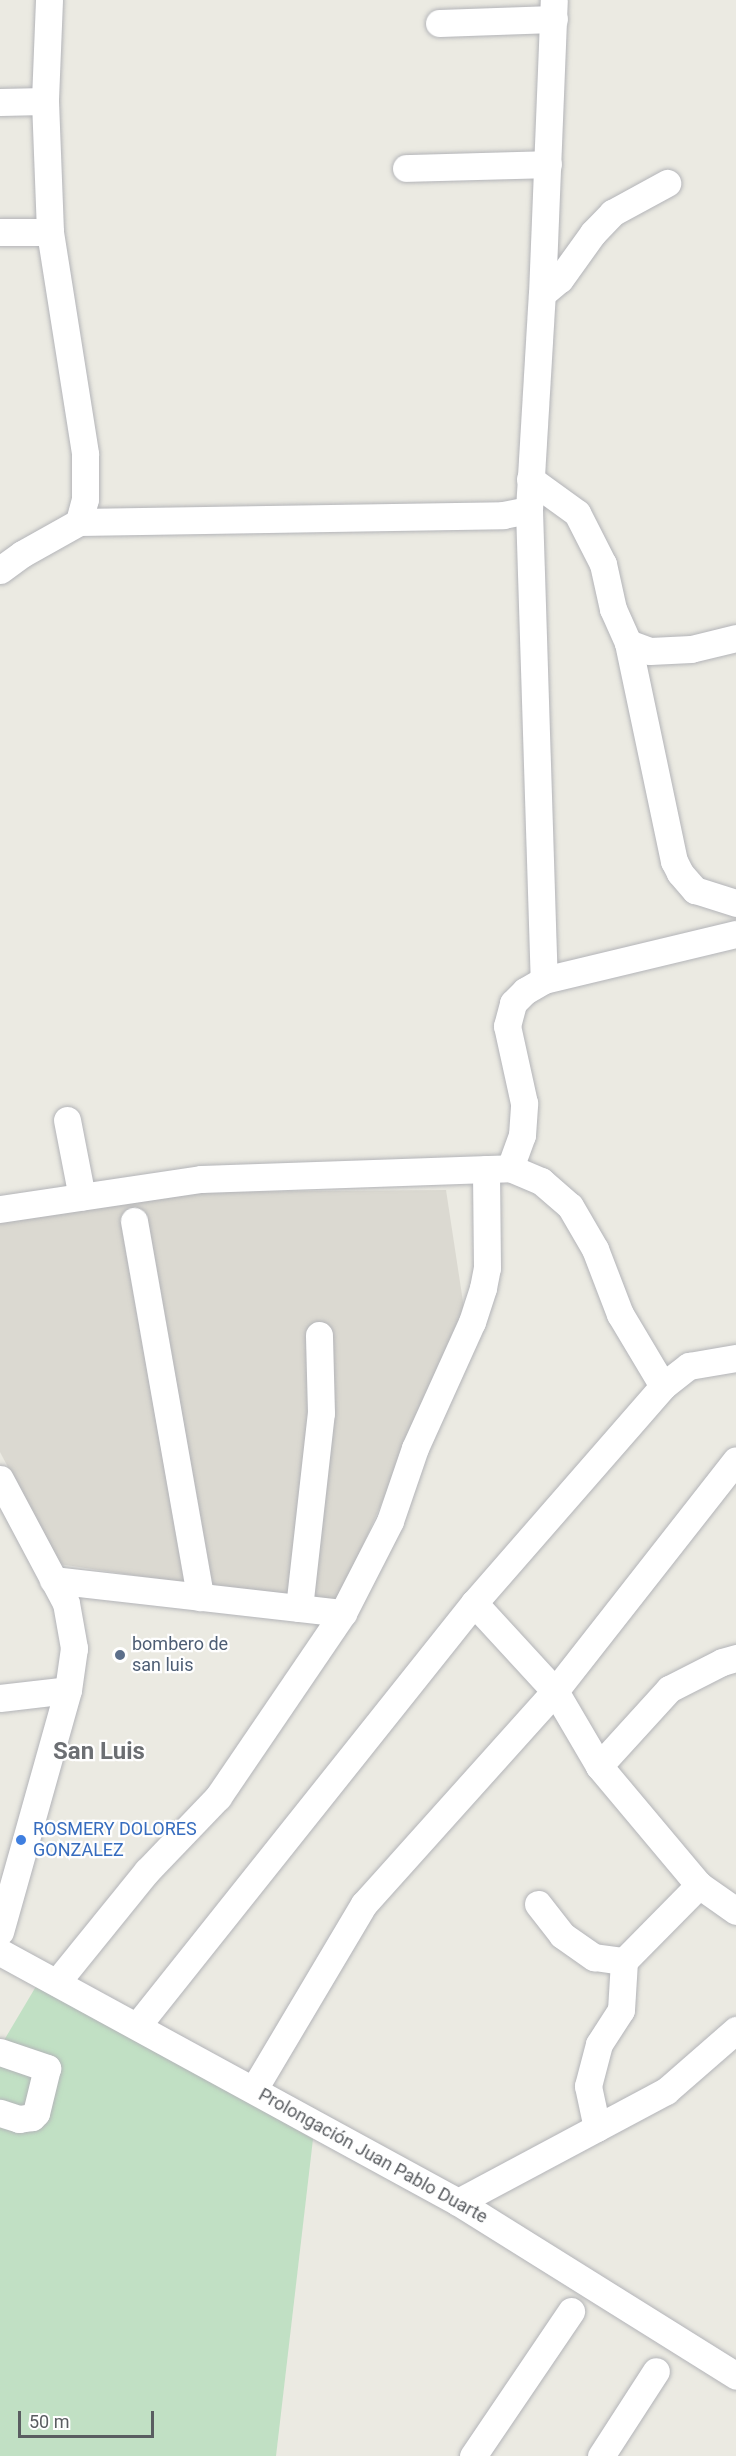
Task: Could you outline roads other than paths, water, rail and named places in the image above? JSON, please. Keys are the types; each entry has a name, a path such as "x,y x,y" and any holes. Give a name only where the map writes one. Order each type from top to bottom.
{"street":[{"path":"49,0 45,102 50,232 85,454 85,499 79,522"},
{"path":"439,23 554,9 542,294 529,510 544,980"},
{"path":"0,102 45,102"},
{"path":"406,168 548,164"},
{"path":"542,294 560,279 593,232 612,213 667,183"},
{"path":"0,232 50,232"},
{"path":"530,479 577,513 603,564 613,609 628,643 674,861 680,873 695,890 736,903"},
{"path":"0,570 22,554 79,522 503,516 529,510"},
{"path":"628,643 650,651 691,649 736,638"},
{"path":"57,1982 147,1871 218,1797 343,1613 390,1521 415,1448 472,1322 483,1288 498,1168 522,1135 524,1103 507,1026 513,1003 525,991 544,980 736,934"},
{"path":"67,1120 82,1197"},
{"path":"0,1209 201,1179 498,1168 541,1181 570,1206 595,1249 620,1314 663,1386"},
{"path":"134,1221 200,1597"},
{"path":"299,1608 321,1413 319,1335"},
{"path":"137,2026 474,1604 663,1386 688,1366 736,1358"},
{"path":"254,2089 364,1904 555,1690 736,1460"},
{"path":"0,1479 66,1603 74,1648 68,1690 0,1932"},
{"path":"53,1580 343,1613"},
{"path":"474,1604 555,1690 599,1766 699,1885 736,1911"},
{"path":"599,1766 669,1689 722,1662 736,1658"},
{"path":"0,1698 68,1690"},
{"path":"597,2128 588,2086 599,2044 621,2010 624,1960 699,1885"},
{"path":"538,1904 562,1935 594,1957 624,1960"},
{"name":"Prolongación Juan Pablo Duarte","path":"0,1952 458,2202 736,2376"},
{"path":"458,2202 666,2091 736,2030"},
{"path":"0,2113 19,2119 32,2117 36,2113 47,2073 45,2066 1,2058"},
{"path":"473,2456 571,2311"},
{"path":"601,2456 656,2371"}],"place":[{"name":"bombero de san luis","path":"120,1655"},
{"name":"ROSMERY DOLORES GONZALEZ","path":"21,1840"}],"district":[{"name":"San Luis","path":"99,1752"}]}
